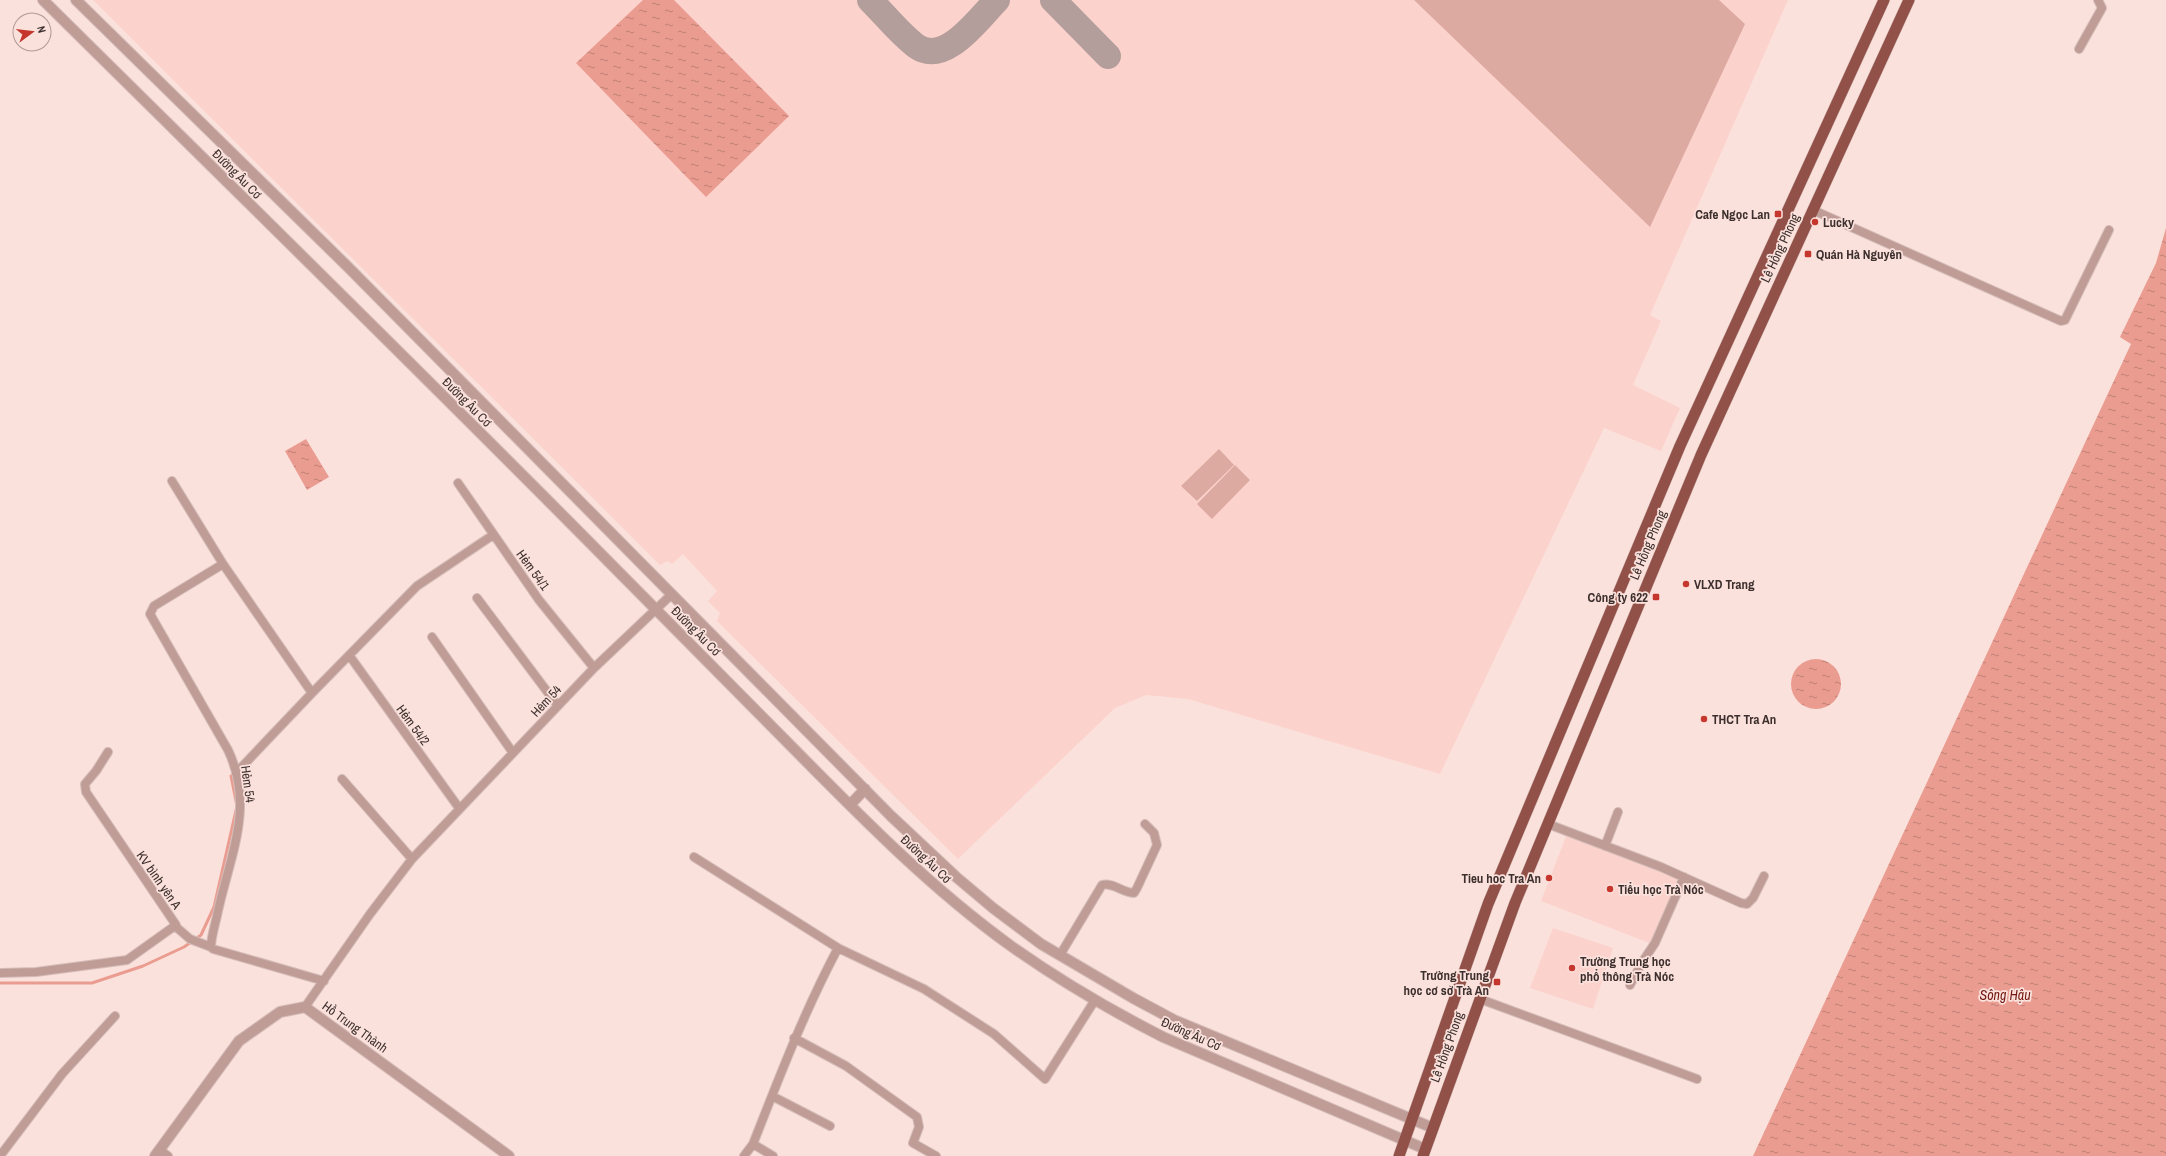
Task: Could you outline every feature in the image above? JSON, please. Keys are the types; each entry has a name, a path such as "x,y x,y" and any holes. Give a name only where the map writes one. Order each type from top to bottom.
{"highway":[{"name":"Lê Hồng Phong","path":"1399,1156 1488,904 1677,453 1884,0"},
{"name":"Lê Hồng Phong","path":"1424,1152 1515,903 1701,455 1909,0"}],"street":[{"name":"Đường Âu Cơ","path":"43,0 656,609 850,805 940,889 976,919 1030,958 1095,1000 1162,1037 1404,1139 1424,1152"},
{"name":"Đường Âu Cơ","path":"76,0 349,268 865,789 955,876 993,908 1041,944 1174,1020 1433,1128"},
{"path":"2079,49 2102,8 2098,0"},
{"path":"1813,210 2061,321 2065,320 2109,230"},
{"path":"172,481 223,564 312,693"},
{"name":"Hẻm 54/1","path":"458,483 539,600 594,668"},
{"path":"236,773 417,586 493,535"},
{"name":"Hẻm 54","path":"211,947 221,898 236,843 240,820 236,773 228,750 150,614 154,606 223,564"},
{"name":"Hẻm 54","path":"305,1007 370,914 412,859 594,668 672,594"},
{"path":"477,598 558,706"},
{"path":"432,637 513,753"},
{"name":"Hẻm 54/2","path":"349,655 459,808"},
{"name":"KV bình yên A","path":"0,973 25,972 122,962 133,957 175,926 175,923 86,792 85,784 96,771 108,752"},
{"path":"342,779 412,859"},
{"path":"850,805 865,789"},
{"path":"1605,846 1618,812"},
{"path":"1060,955 1102,885 1107,884 1129,893 1134,893 1138,888 1157,845 1154,833 1145,824"},
{"path":"1548,824 1684,877 1741,903 1747,904 1753,898 1764,876"},
{"path":"694,857 838,948 924,989 994,1034 1045,1079 1095,1000"},
{"path":"1630,985 1655,943 1684,877"},
{"path":"175,926 193,940 213,949 324,981"},
{"path":"744,1156 752,1144 794,1038 815,991 838,948"},
{"path":"1480,999 1697,1079"},
{"name":"Hồ Trung Thành","path":"161,1154 239,1040 280,1012 305,1007 509,1156"},
{"path":"0,1156 62,1074 115,1016"},
{"path":"794,1038 846,1066 917,1117 919,1127 913,1143 936,1156"},
{"path":"772,1096 830,1126"},
{"path":"752,1144 774,1156"}],"shaded area":[{"path":"93,0 1788,0 1650,315 1661,321 1633,385 1680,408 1661,451 1604,428 1440,774 1188,699 1146,695 1115,708 958,859 717,621 720,613 708,601 717,591 683,554 672,564 667,561 660,565"},
{"path":"1414,0 1719,0 1745,24 1650,227"},
{"path":"1219,449 1234,465 1197,501 1181,486"},
{"path":"1235,465 1250,480 1212,519 1197,504"},
{"name":"Tiểu học Trà Nóc","path":"1567,834 1678,877 1652,944 1541,901"},
{"name":"Trường Trung học phổ thông Trà Nóc","path":"1553,928 1613,948 1593,1009 1530,988"}],"water":[{"path":"643,0 674,0 789,116 706,197 576,63"},
{"name":"Sông Hậu","path":"2166,228 2166,1156 1753,1156 2131,344 2120,337 2156,263"},
{"path":"306,439 329,477 307,490 285,451"},
{"path":"1811,659 1821,659 1834,666 1841,679 1841,689 1834,702 1821,709 1811,709 1802,705 1795,698 1791,689 1791,679 1795,670 1802,663"}],"waterway":[{"path":"0,983 92,983 143,966 184,947 201,935 214,907 237,806 231,776"}],"taxiway":[{"path":"870,0 910,41 916,46 927,51 938,50 961,38 997,0"},
{"path":"1053,0 1108,56"}],"place":[{"name":"Cafe Ngọc Lan","path":"1778,214"},
{"name":"Lucky","path":"1815,222"},
{"name":"Quán Hà Nguyên","path":"1808,254"},
{"name":"VLXD Trang","path":"1686,584"},
{"name":"Công ty 622","path":"1656,597"},
{"name":"THCT Tra An","path":"1704,719"},
{"name":"Tieu hoc Tra An","path":"1549,878"},
{"name":"Tiểu học Trà Nóc","path":"1610,889"},
{"name":"Trường Trung học phổ thông Trà Nóc","path":"1572,968"},
{"name":"Trường Trung học cơ sở Trà An","path":"1497,982"}]}
